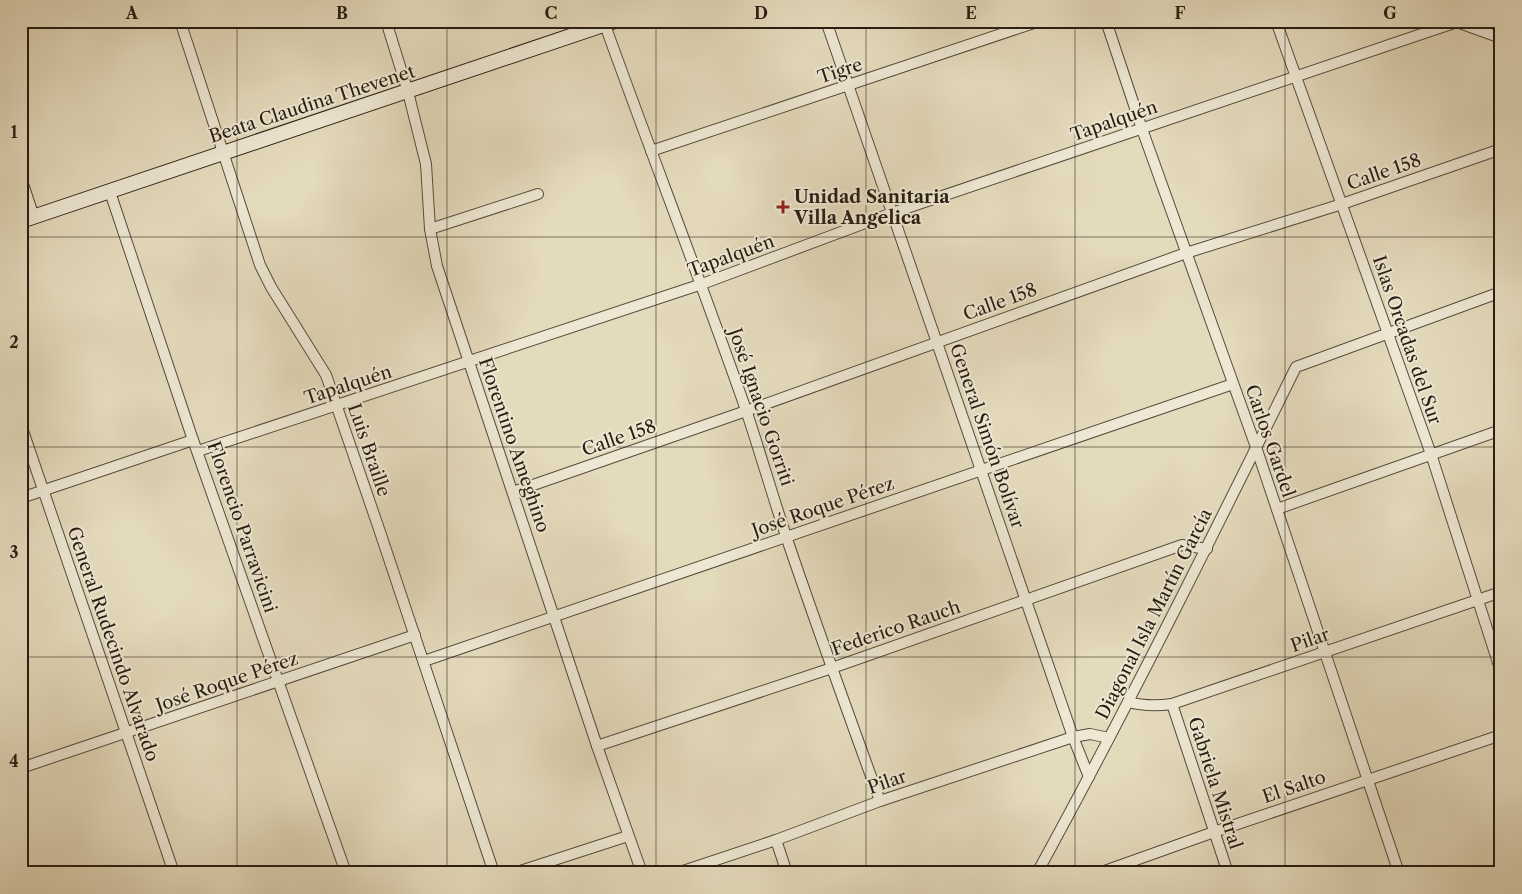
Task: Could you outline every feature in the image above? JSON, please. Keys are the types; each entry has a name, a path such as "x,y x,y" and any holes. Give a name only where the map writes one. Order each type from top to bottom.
{"main road":[{"name":"Beata Claudina Thevenet","path":"28,219 408,92 603,24"}],"street":[{"name":"Luis Braille","path":"180,21 260,265 326,375 494,873"},
{"name":"Florentino Ameghino","path":"386,21 408,92 426,164 430,229 437,266 597,746 642,873"},
{"name":"General Simón Bolívar","path":"826,21 1073,737 1089,777"},
{"name":"Tigre","path":"651,151 1040,21"},
{"name":"Carlos Gardel","path":"1106,21 1186,253 1256,447 1399,873"},
{"name":"Islas Orcadas del Sur","path":"1276,21 1431,454 1501,672"},
{"name":"Tapalquén","path":"198,451 702,284 892,213 1457,21 1501,38"},
{"name":"José Ignacio Gorriti","path":"603,24 702,284 832,668 880,801"},
{"name":"Calle 158","path":"513,492 746,412 1186,253 1342,204 1501,149"},
{"path":"21,178 28,219"},
{"name":"Florencio Parravicini","path":"110,192 193,440 346,873"},
{"path":"430,229 538,194"},
{"path":"1388,333 1501,292"},
{"name":"Diagonal Isla Martín García","path":"1036,873 1128,702 1207,548 1296,367 1388,333"},
{"name":"José Roque Pérez","path":"424,661 1233,384"},
{"name":"General Rudecindo Alvarado","path":"21,425 174,873"},
{"path":"1277,509 1501,430"},
{"path":"21,498 193,440"},
{"name":"Federico Rauch","path":"597,746 832,668 1182,545 1207,548"},
{"name":"Pilar","path":"1128,702 1149,705 1172,704 1501,592"},
{"name":"José Roque Pérez","path":"21,768 415,635"},
{"name":"Gabriela Mistral","path":"1172,704 1228,873"},
{"name":"Pilar","path":"677,873 776,840 880,801 1073,737 1090,734 1109,738"},
{"name":"El Salto","path":"1099,873 1501,734"},
{"path":"514,873 628,836"},
{"path":"776,840 787,873"}],"place":[{"name":"Unidad Sanitaria Villa Angelica","path":"783,207"}]}
